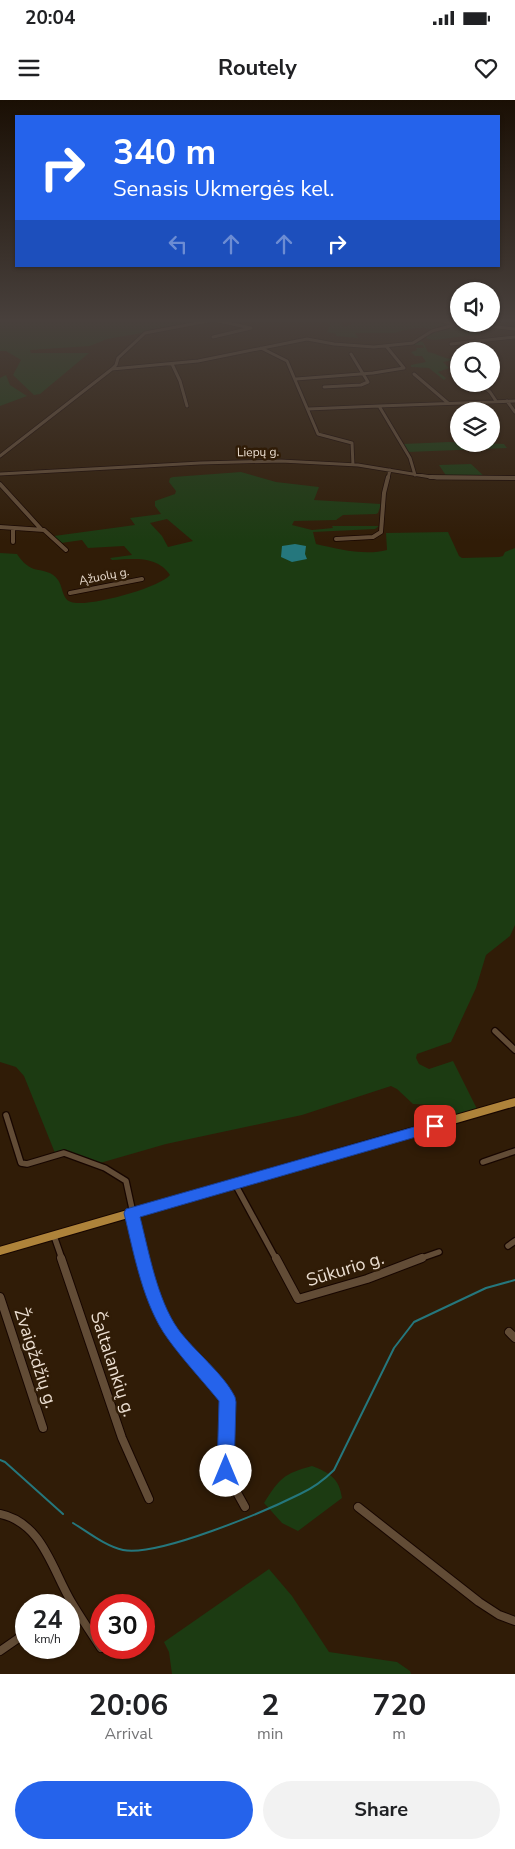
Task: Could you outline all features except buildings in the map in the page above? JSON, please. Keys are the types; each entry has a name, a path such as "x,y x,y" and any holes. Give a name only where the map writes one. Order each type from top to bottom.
{"main road":[{"path":"0,1251 515,1102"}],"street":[{"path":"0,456 81,393"},
{"path":"183,393 187,406"},
{"path":"302,393 318,434 352,443 353,465"},
{"path":"437,393 448,403"},
{"path":"491,393 496,402 515,401"},
{"path":"507,401 515,412"},
{"path":"308,409 448,403"},
{"path":"379,406 410,458 415,475"},
{"name":"Liepų g.","path":"0,474 214,462 280,461 353,465 415,475 448,478 515,478"},
{"path":"336,539 373,537 382,532 384,493 390,470"},
{"path":"0,484 41,529"},
{"path":"0,527 41,529 49,532 66,550"},
{"path":"13,528 13,542"},
{"name":"Ąžuolų g.","path":"70,593 142,579"},
{"path":"495,1031 515,1050"},
{"path":"6,1115 21,1163 27,1164 64,1153 105,1168 126,1181 147,1276 163,1318 173,1334 226,1397 228,1402 226,1471 229,1481 245,1507"},
{"path":"483,1162 515,1151"},
{"name":"Sūkurio g.","path":"235,1184 298,1299 367,1279 439,1252"},
{"name":"Šaltalankių g.","path":"54,1236 122,1438 149,1499"},
{"path":"508,1246 515,1241"},
{"name":"Žvaigždžių g.","path":"0,1296 43,1428"},
{"path":"509,1332 515,1338"},
{"path":"358,1507 479,1602 499,1615 515,1621"},
{"path":"0,1514 10,1516 19,1521 44,1544 65,1594"},
{"path":"80,1619 90,1633"},
{"path":"0,1651 15,1641"}],"green space":[{"path":"0,393 23,393 27,396 0,406"},
{"path":"450,442 450,450 408,452 403,444"},
{"path":"500,444 504,444 507,448 500,448"},
{"path":"471,464 485,477 447,477 439,465"},
{"path":"241,472 276,482 319,487 314,500 381,504 376,514 343,515 336,520 294,521 292,525 312,530 333,528 332,526 379,526 375,529 313,532 316,544 333,548 361,552 379,552 387,550 386,533 448,532 459,556 462,558 499,557 515,548 515,925 510,936 486,955 476,988 451,1042 417,1054 416,1058 419,1064 429,1069 453,1061 477,1109 450,1117 436,1105 413,1104 391,1086 302,1115 166,1144 100,1163 65,1151 55,1153 24,1076 16,1067 0,1062 0,553 17,554 22,561 34,569 47,572 56,577 66,598 71,602 106,600 152,586 170,575 165,569 151,561 136,559 112,560 110,558 132,555 124,546 88,548 82,540 61,543 54,536 135,525 130,518 161,514 155,506 155,501 175,494 176,491 169,482 170,478","holes":["167,519 193,541 168,547 162,536 150,523"]},
{"path":"312,1466 333,1477 339,1486 342,1498 298,1531 282,1523 264,1503 283,1478"},
{"path":"269,1569 292,1596 329,1652 397,1662 410,1671 411,1674 172,1674 169,1652 164,1642"}],"water":[{"path":"295,544 306,546 305,554 307,559 292,562 281,557 282,546"}],"waterway":[{"path":"73,1523 97,1538 123,1550 161,1547 238,1521 284,1502 309,1489 334,1470 394,1348 414,1322 486,1288 515,1280"},
{"path":"0,1460 5,1462 63,1514"}],"route":[{"path":"226,1471 228,1402 223,1391 173,1334 163,1318 147,1276 132,1213 435,1126"}]}
